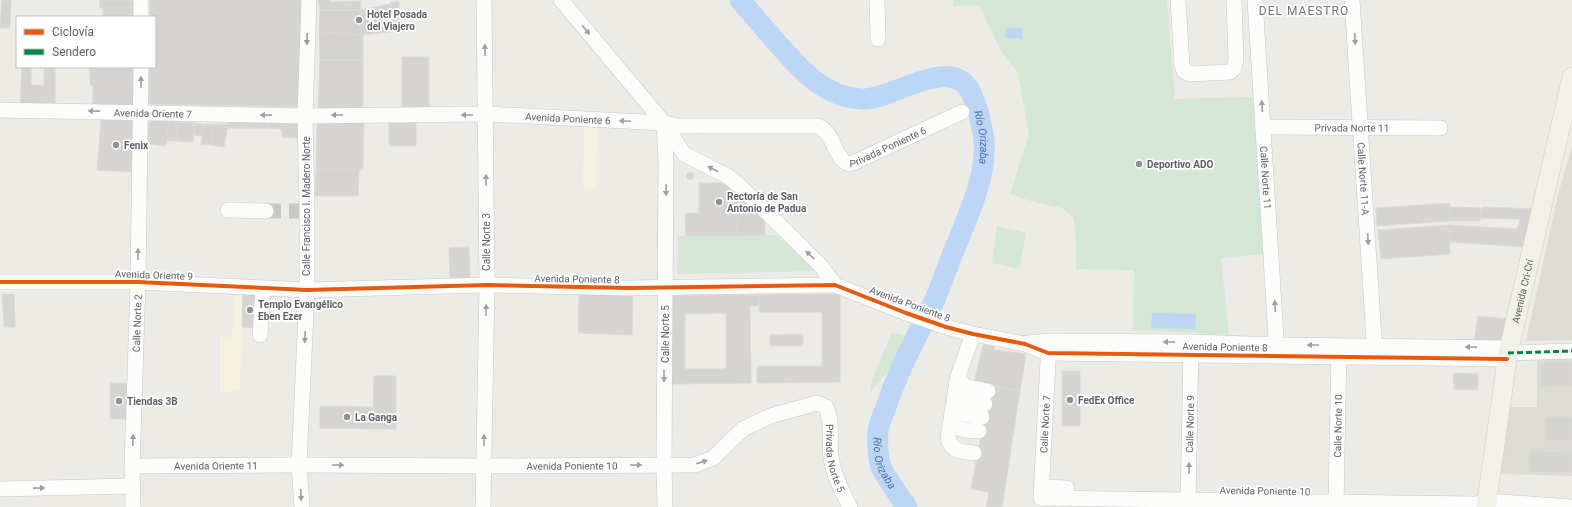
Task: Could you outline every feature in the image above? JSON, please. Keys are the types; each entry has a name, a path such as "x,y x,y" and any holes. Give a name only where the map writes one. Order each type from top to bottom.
{"main road":[{"name":"Avenida Cri-Crí","path":"1486,504 1508,353 1568,112 1572,77"}],"street":[{"path":"141,0 141,16"},
{"name":"Calle Francisco I. Madero Norte","path":"302,507 299,465 307,290 304,211 308,0"},
{"name":"Calle Norte 3","path":"483,507 486,285 484,0"},
{"path":"561,0 664,123 684,154 726,176 741,187 820,265 835,285"},
{"path":"877,0 878,39"},
{"path":"1178,0 1182,65 1184,71 1190,74 1230,72 1234,68 1236,60 1234,0"},
{"name":"Calle Norte 11","path":"1255,0 1277,350"},
{"name":"Calle Norte 11-A","path":"1352,0 1375,351"},
{"name":"Calle Norte 2","path":"133,507 132,466 138,282 141,68"},
{"name":"Avenida Oriente 7","path":"0,110 305,116"},
{"name":"Privada Poniente 6","path":"827,132 842,160 847,163 854,163 962,112"},
{"name":"Avenida Poniente 6","path":"305,116 486,114 664,123 679,126 818,126 827,132"},
{"name":"Calle Norte 5","path":"664,123 666,161 665,507"},
{"name":"Privada Norte 11","path":"1264,127 1440,128"},
{"path":"666,161 684,154"},
{"path":"228,210 266,211"},
{"name":"Avenida Oriente 9","path":"0,282 138,282 307,290"},
{"name":"Avenida Poniente 8","path":"307,290 486,285 629,288 835,285 946,327 973,334 1049,347 1508,353 1572,351"},
{"path":"260,335 263,288"},
{"path":"973,334 953,409 950,446 955,451 981,421"},
{"name":"Calle Norte 7","path":"1041,497 1049,347"},
{"name":"Calle Norte 9","path":"1189,499 1191,348"},
{"name":"Calle Norte 10","path":"1336,500 1339,351"},
{"path":"968,387 981,421 959,429 954,426 953,409 968,387"},
{"name":"Avenida Poniente 10","path":"299,465 483,466 695,464 705,462 722,451 734,436 743,429 765,418 817,403 826,407"},
{"path":"953,409 958,406 964,408 981,421"},
{"name":"Privada Norte 5","path":"826,407 830,415 830,444 835,475 850,507"},
{"name":"Avenida Oriente 11","path":"132,466 299,465"},
{"path":"0,489 132,486"},
{"name":"Avenida Poniente 10","path":"1041,497 1336,500 1476,495 1486,504 1571,507"}],"shaded area":[{"path":"584,124 597,124 596,189 583,188"},
{"path":"1572,146 1572,340 1526,341 1558,195"},
{"path":"234,292 243,292 240,391 220,392 220,336 232,337"},
{"path":"1572,356 1572,476 1501,474 1510,407 1537,407 1537,357"}],"green space":[{"name":"Deportivo ADO","path":"953,0 1167,0 1175,99 1255,97 1265,254 1221,258 1229,335 1133,330 1134,270 1076,269 1074,218 1062,208 1037,203 1010,194 1029,134 1018,73 1000,49 979,5 953,6"},
{"path":"997,226 1026,233 1019,269 992,263"},
{"path":"776,235 818,271 677,274 678,236"},
{"path":"892,332 908,336 909,348 870,392 872,380"}],"water":[{"path":"1005,28 1023,28 1022,38 1005,38"},
{"path":"1152,313 1196,314 1195,329 1151,328"}],"building":[{"path":"2,0 11,0 10,28 0,28"},
{"path":"100,0 136,0 136,8 99,8"},
{"path":"150,0 301,0 300,107 149,104 149,68 156,68 156,16 150,16"},
{"path":"318,0 330,0 330,2 361,1 361,10 320,10"},
{"name":"Hotel Posada del Viajero","path":"391,2 399,2 399,31 363,35 319,32 320,10 361,10 390,4"},
{"path":"103,8 136,8 136,16 103,16"},
{"path":"319,32 363,35 363,60 320,60"},
{"path":"402,57 429,57 429,110 402,110"},
{"path":"320,60 363,60 363,111 318,111"},
{"path":"22,68 31,68 31,85 44,85 44,68 55,68 55,108 20,108"},
{"path":"90,68 136,68 137,105 93,105 93,85 90,85"},
{"path":"228,117 242,117 241,128 228,128"},
{"path":"242,117 268,117 268,128 241,128"},
{"path":"268,117 301,121 301,138 282,137 282,129 268,128"},
{"path":"317,119 364,121 363,170 316,169"},
{"name":"Fenix","path":"101,120 135,120 131,172 97,170"},
{"path":"149,120 169,121 166,146 147,144"},
{"path":"389,120 416,120 416,146 389,146"},
{"path":"169,121 177,122 176,141 167,141"},
{"path":"177,122 195,123 193,142 176,141"},
{"path":"195,123 204,124 202,136 194,135"},
{"path":"204,124 214,124 211,145 201,145"},
{"path":"214,124 228,124 224,147 211,145"},
{"path":"316,169 359,170 358,196 315,196"},
{"path":"690,172 693,173 693,179 690,180 687,179 686,176 687,173"},
{"name":"Rectoría de San Antonio de Padua","path":"699,183 727,183 738,191 737,236 686,236 685,213 699,213"},
{"path":"738,191 765,215 765,235 737,236"},
{"path":"1450,203 1450,221 1377,226 1376,208"},
{"path":"1450,207 1481,208 1480,221 1450,221"},
{"path":"1483,207 1535,209 1526,247 1450,242 1450,225 1517,229 1520,219 1481,218"},
{"path":"1450,225 1450,254 1381,259 1378,230"},
{"path":"469,247 470,280 450,280 449,248"},
{"name":"Templo Evangélico Eben Ezer","path":"243,292 257,292 257,328 242,327"},
{"path":"2,294 14,294 15,327 4,327"},
{"path":"579,294 633,295 632,335 578,333"},
{"path":"840,294 840,382 757,383 757,366 822,366 822,312 759,312 759,295"},
{"path":"673,295 759,295 759,306 750,306 751,383 671,384","holes":["726,313 726,369 685,369 685,314"]},
{"path":"1478,316 1508,319 1504,338 1499,342 1474,342"},
{"path":"803,334 803,346 770,346 770,335"},
{"path":"983,345 995,347 994,350 1026,354 1020,391 974,383"},
{"path":"1572,362 1572,386 1541,387 1541,363"},
{"path":"1062,371 1080,371 1080,426 1062,426"},
{"path":"1453,373 1478,374 1478,390 1454,389"},
{"path":"374,376 396,376 396,429 373,429"},
{"name":"Tiendas 3B","path":"110,383 128,383 129,419 110,419"},
{"path":"990,386 1020,391 1002,507 986,507 989,492 971,489"},
{"name":"La Ganga","path":"320,406 373,407 373,429 320,428"},
{"path":"1546,417 1572,417 1572,440 1546,440"},
{"path":"1529,451 1572,452 1572,472 1529,472"}],"waterway":[{"name":"Río Orizaba","path":"740,0 804,72 824,87 835,93 860,99 872,98 918,82 933,78 947,77 959,80 969,89 976,106 984,141 984,155 979,184 932,307 900,371 880,422 878,443 881,468 907,507"}],"tunnel":[{"path":"266,211 301,211"}],"marked path":[{"path":"1508,353 1572,351"}],"cycle path":[{"path":"0,282 138,282 307,290 487,285 629,288 835,285 946,327 1025,344 1048,353 1507,359"}],"place":[{"name":"Hotel Posada del Viajero","path":"359,20"},
{"name":"Fenix","path":"116,145"},
{"name":"Deportivo ADO","path":"1139,164"},
{"name":"Rectoría de San Antonio de Padua","path":"719,202"},
{"name":"Templo Evangélico Eben Ezer","path":"250,310"},
{"name":"FedEx Office","path":"1070,400"},
{"name":"Tiendas 3B","path":"119,401"},
{"name":"La Ganga","path":"347,417"}],"district":[{"name":"DEL MAESTRO","path":"1304,11"}]}
